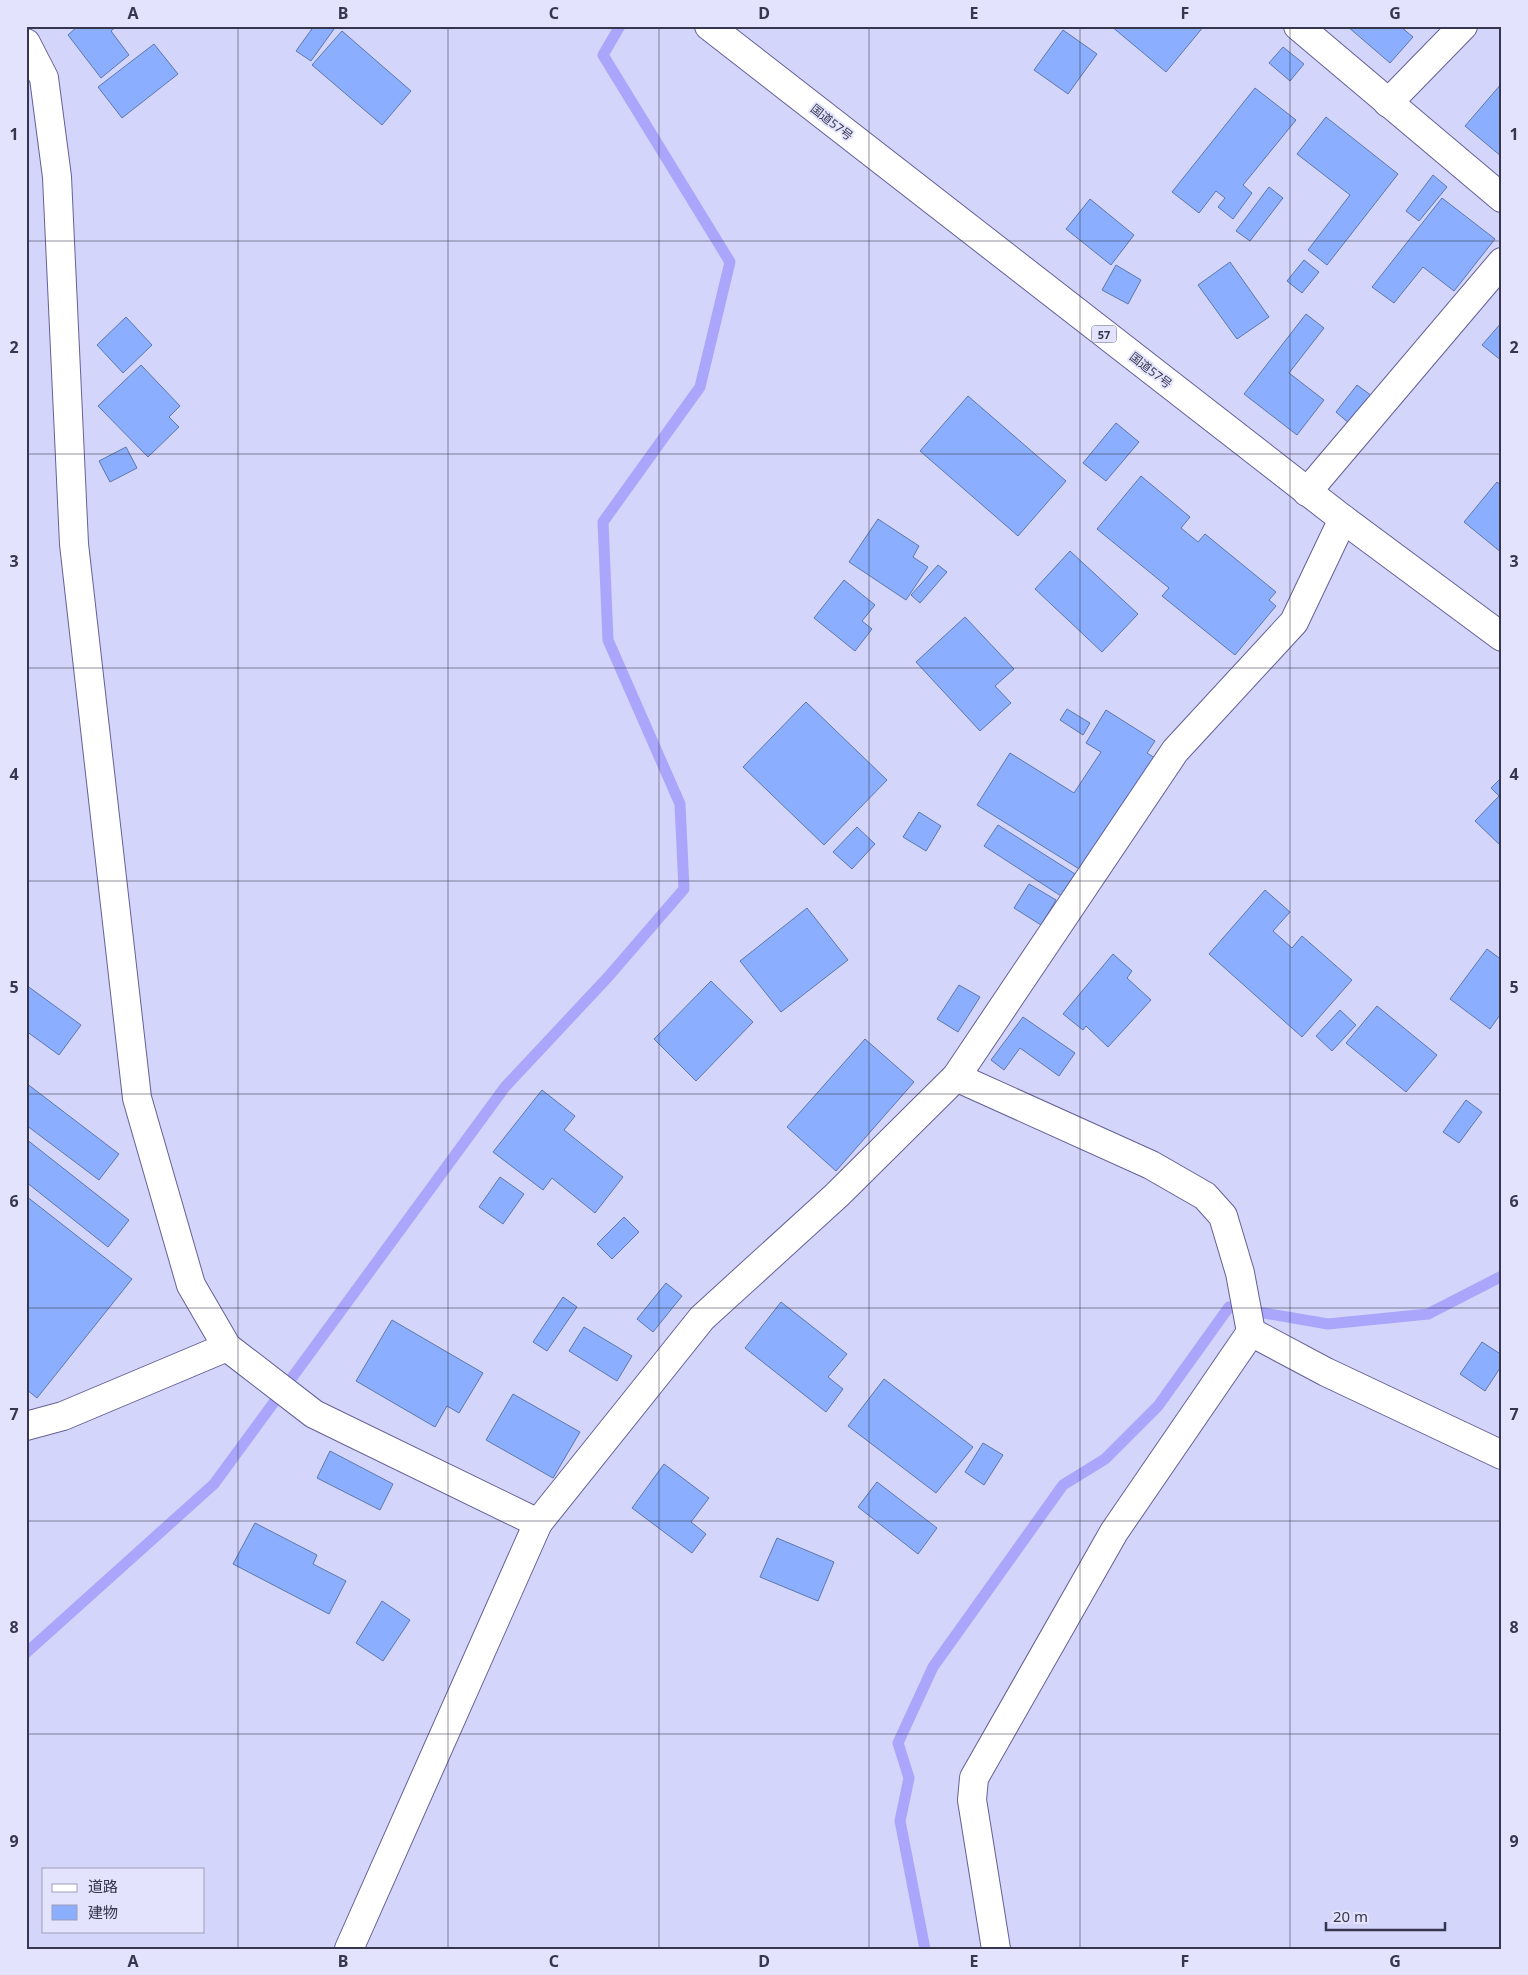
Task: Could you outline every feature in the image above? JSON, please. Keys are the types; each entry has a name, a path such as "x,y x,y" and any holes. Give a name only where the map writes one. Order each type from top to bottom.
{"main road":[{"name":"国道57号","path":"709,26 1307,492 1502,637"},
{"path":"1298,26 1502,198"},
{"path":"1388,102 1463,26"},
{"path":"26,43 44,78 57,177 74,544 137,1098 192,1285 227,1347 314,1414 538,1523"},
{"path":"1307,492 1502,262"},
{"path":"348,1949 538,1523 702,1318 837,1196 956,1077 1175,751 1294,622 1343,519"},
{"path":"956,1077 1151,1165 1205,1196 1223,1216 1240,1273 1251,1332 1114,1532 974,1778 972,1800 996,1949"},
{"path":"1251,1332 1326,1372 1502,1455"},
{"path":"26,1426 63,1416 227,1347"}],"building":[{"path":"78,26 117,26 111,31 129,55 101,78 68,35"},
{"path":"314,26 330,26 334,29 311,61 296,51"},
{"path":"1111,26 1204,26 1166,72"},
{"path":"1347,26 1400,26 1413,37 1390,63"},
{"path":"1063,30 1097,54 1068,94 1034,70"},
{"path":"342,31 411,91 382,125 312,65"},
{"path":"154,44 178,74 122,118 98,87"},
{"path":"1283,47 1304,64 1290,81 1269,63"},
{"path":"1502,83 1502,157 1465,126"},
{"path":"1255,88 1296,120 1243,185 1252,193 1233,219 1218,207 1225,198 1216,191 1199,213 1172,192"},
{"path":"1326,117 1398,174 1327,265 1308,250 1350,195 1297,154"},
{"path":"1433,175 1447,187 1419,221 1406,211"},
{"path":"1269,187 1283,198 1250,241 1236,231"},
{"path":"1442,198 1495,239 1454,291 1423,267 1394,303 1372,287"},
{"path":"1090,199 1134,235 1111,265 1066,229"},
{"path":"1304,260 1319,272 1302,293 1287,281"},
{"path":"1230,262 1269,317 1237,339 1198,285"},
{"path":"1116,265 1141,280 1128,304 1102,290"},
{"path":"1306,314 1324,328 1289,373 1324,400 1297,435 1244,394"},
{"path":"126,317 152,345 123,373 97,345"},
{"path":"1502,322 1502,361 1482,345"},
{"path":"141,365 180,406 169,417 179,427 148,457 98,406"},
{"path":"1357,385 1372,396 1350,424 1336,412"},
{"path":"968,396 1066,481 1018,536 920,451"},
{"path":"1116,423 1139,442 1106,481 1083,463"},
{"path":"126,447 137,468 110,482 99,461"},
{"path":"1141,476 1190,517 1181,528 1198,542 1205,534 1276,592 1269,600 1276,606 1235,655 1162,596 1169,588 1097,529"},
{"path":"1497,482 1502,486 1502,553 1464,522"},
{"path":"878,519 919,546 913,557 928,567 906,600 849,562"},
{"path":"1070,551 1138,614 1102,652 1035,589"},
{"path":"938,565 947,572 920,603 911,595"},
{"path":"844,580 875,605 862,621 872,629 855,651 814,618"},
{"path":"965,617 1014,669 995,686 1011,703 980,731 916,662"},
{"path":"806,702 887,780 824,845 743,767"},
{"path":"1067,709 1090,723 1083,735 1060,720"},
{"path":"1106,710 1155,741 1147,753 1155,758 1084,872 977,805 1010,753 1074,793 1101,752 1086,743"},
{"path":"1502,777 1502,847 1475,821 1499,796 1491,788"},
{"path":"919,812 941,826 926,851 903,837"},
{"path":"998,825 1075,874 1061,896 984,846"},
{"path":"857,827 875,844 852,869 833,852"},
{"path":"1029,884 1056,900 1041,925 1014,908"},
{"path":"1265,890 1290,912 1273,931 1292,948 1302,936 1352,980 1302,1037 1209,954"},
{"path":"807,908 848,960 781,1012 740,961"},
{"path":"1487,949 1502,960 1502,1012 1490,1029 1450,999"},
{"path":"1113,954 1132,971 1127,978 1151,1000 1108,1047 1086,1026 1083,1030 1063,1014"},
{"path":"711,981 753,1022 696,1081 654,1039"},
{"path":"26,985 81,1025 59,1055 26,1031"},
{"path":"959,985 980,997 958,1032 937,1019"},
{"path":"1377,1006 1437,1055 1406,1092 1346,1043"},
{"path":"1340,1010 1356,1025 1332,1051 1316,1036"},
{"path":"1023,1017 1075,1053 1059,1076 1020,1048 1004,1070 991,1060"},
{"path":"865,1039 914,1082 836,1171 787,1127"},
{"path":"26,1083 119,1154 99,1180 26,1125"},
{"path":"542,1090 575,1116 564,1130 623,1177 595,1213 552,1178 543,1190 493,1152"},
{"path":"1466,1100 1482,1112 1459,1143 1443,1132"},
{"path":"26,1139 129,1220 108,1247 26,1182"},
{"path":"500,1177 524,1194 503,1224 479,1207"},
{"path":"26,1196 132,1279 37,1398 26,1389"},
{"path":"624,1217 639,1232 612,1259 597,1244"},
{"path":"666,1283 682,1296 653,1332 637,1319"},
{"path":"563,1297 577,1307 547,1351 533,1342"},
{"path":"781,1302 847,1354 828,1377 843,1389 826,1412 745,1348"},
{"path":"392,1320 483,1373 459,1413 447,1406 435,1427 356,1381"},
{"path":"584,1327 632,1356 617,1381 569,1351"},
{"path":"1482,1342 1502,1355 1502,1365 1485,1391 1460,1374"},
{"path":"884,1379 973,1447 936,1493 848,1426"},
{"path":"513,1394 580,1432 553,1478 486,1440"},
{"path":"983,1443 1003,1455 984,1485 965,1472"},
{"path":"330,1451 393,1484 380,1510 317,1478"},
{"path":"664,1464 709,1498 691,1522 706,1534 692,1553 632,1508"},
{"path":"877,1482 937,1528 918,1554 858,1507"},
{"path":"255,1523 317,1555 313,1564 346,1581 329,1614 233,1564"},
{"path":"777,1538 834,1562 818,1601 760,1577"},
{"path":"382,1601 410,1620 383,1661 356,1643"}],"waterway":[{"path":"26,1653 214,1484 505,1087 608,977 684,889 680,804 608,640 603,522 700,387 730,262 603,55 620,26"},
{"path":"925,1949 900,1821 909,1778 898,1743 933,1667 1063,1485 1105,1459 1158,1406 1229,1307 1328,1324 1428,1314 1502,1276"}]}
